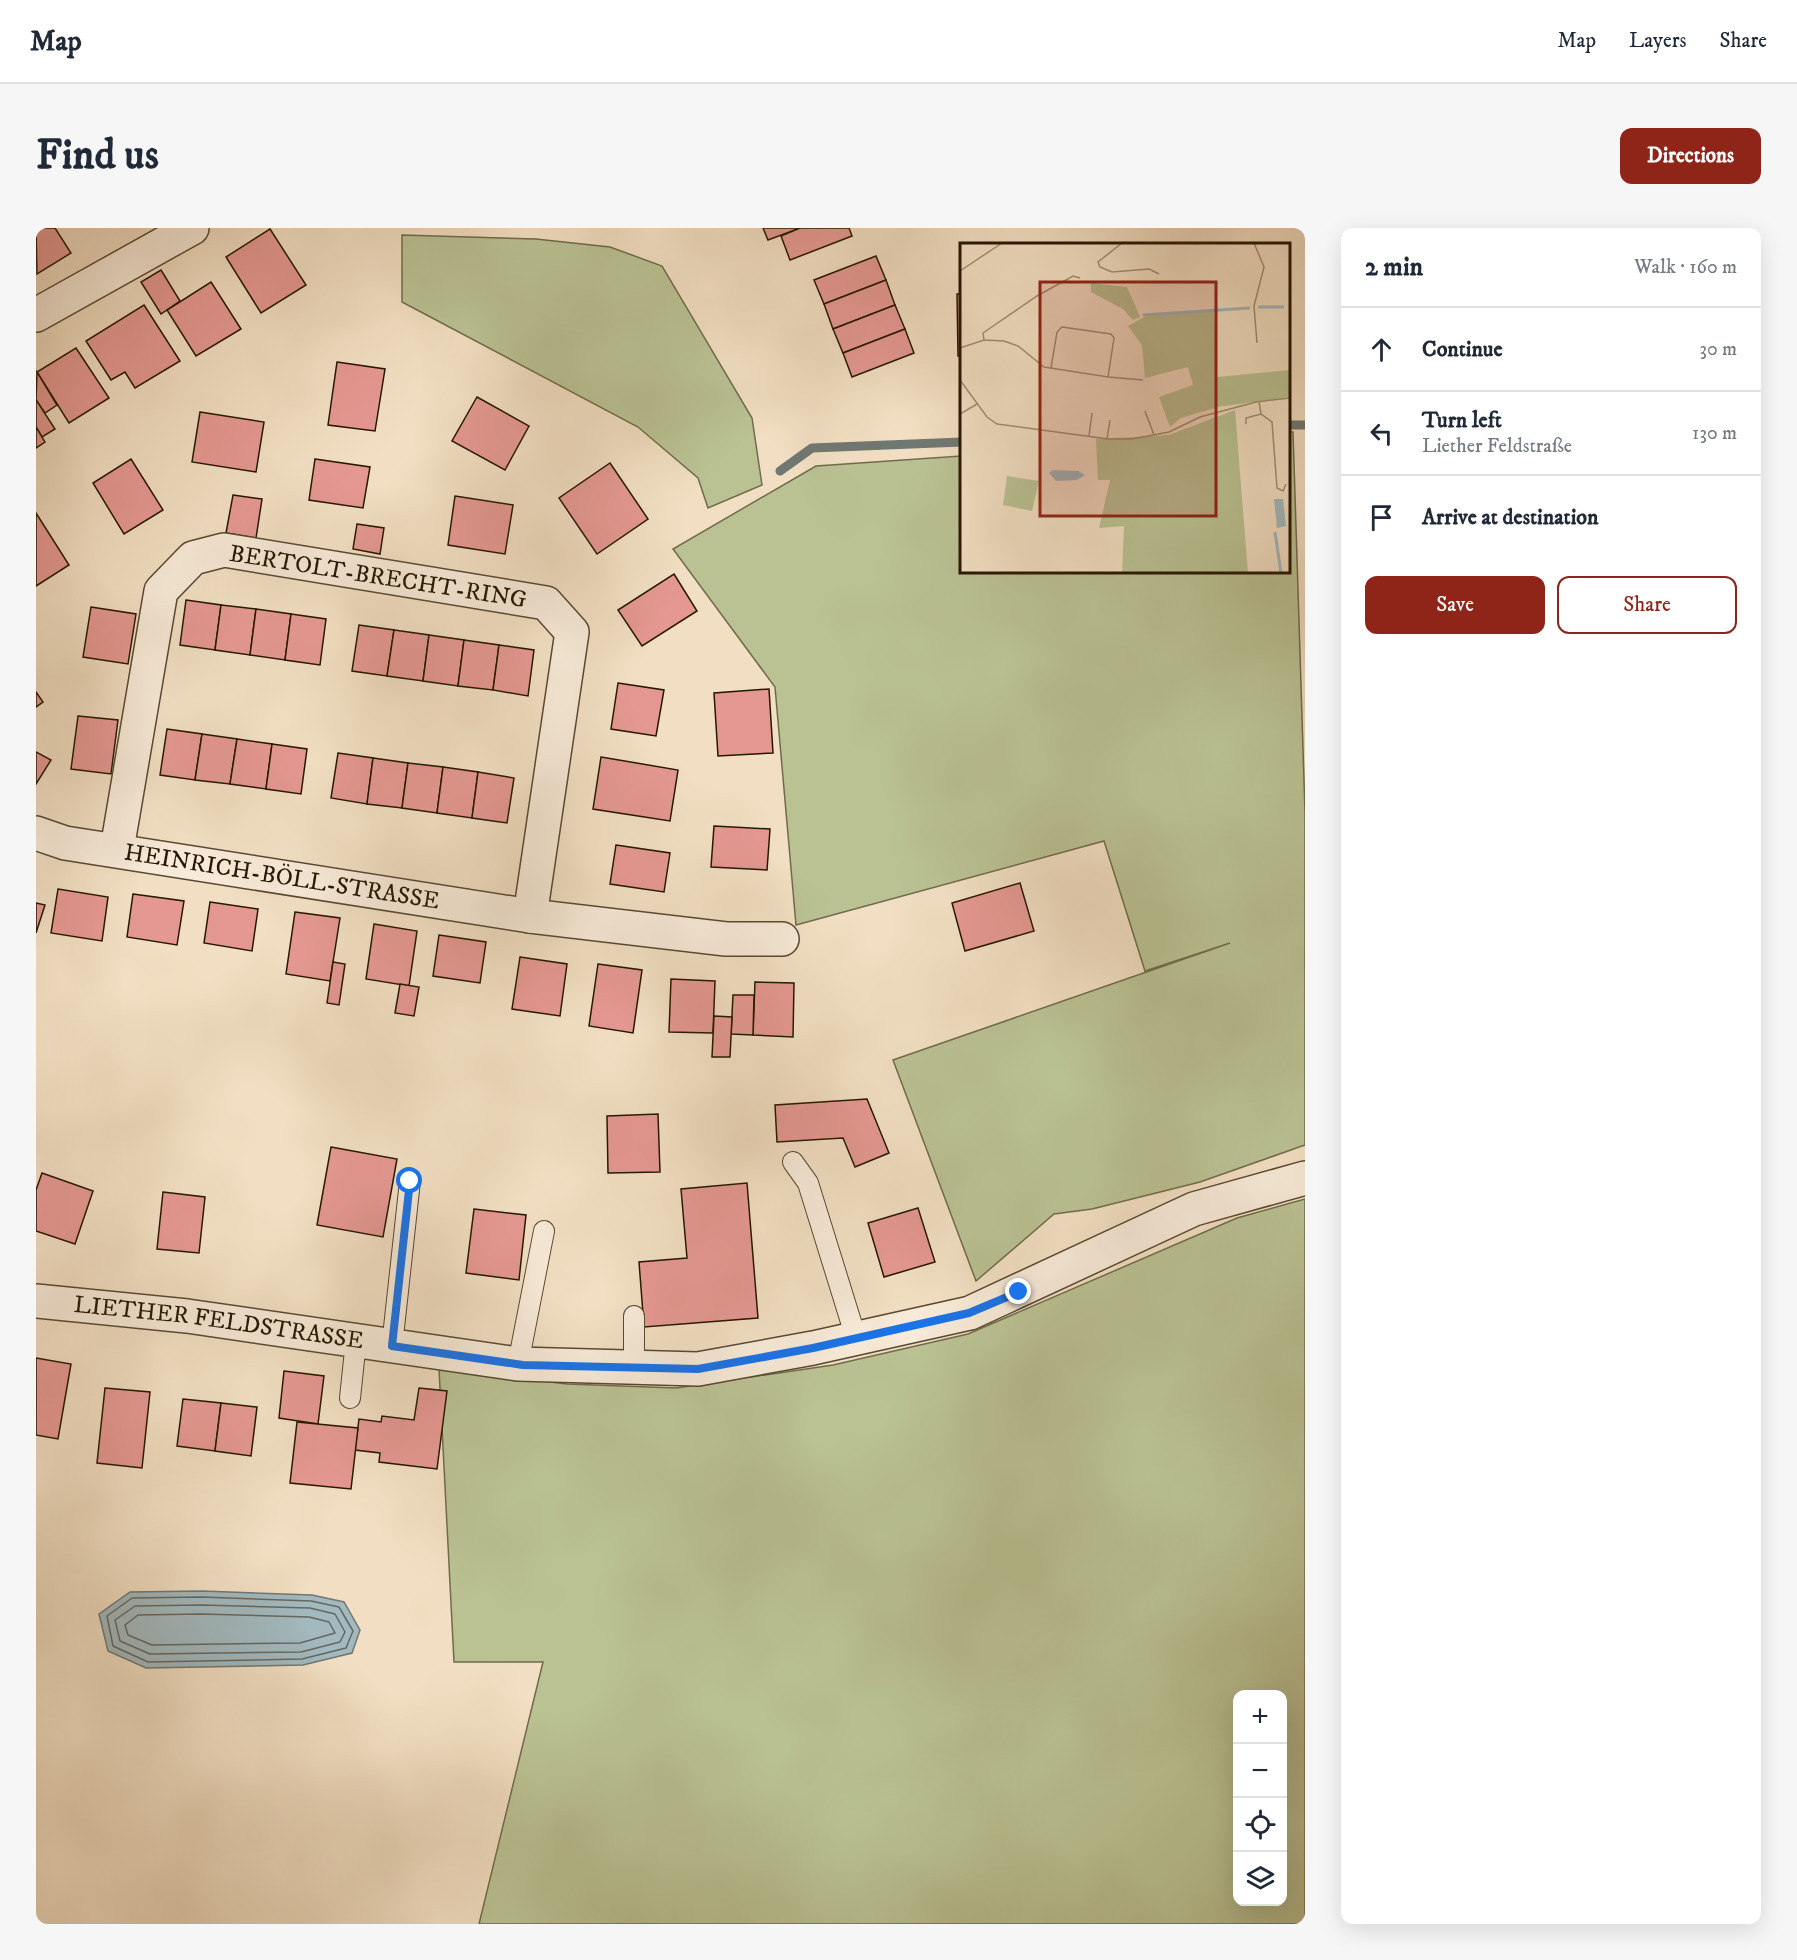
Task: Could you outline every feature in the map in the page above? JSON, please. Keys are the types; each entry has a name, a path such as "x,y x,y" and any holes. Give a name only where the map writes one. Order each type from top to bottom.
{"street":[{"path":"36,315 192,228"},
{"name":"BERTOLT-BRECHT-RING","path":"117,849 161,591 193,558 224,550 546,603 573,632 530,916"},
{"name":"HEINRICH-BÖLL-STRASSE","path":"36,833 65,843 117,849 530,916 726,939 782,939"},
{"name":"LIETHER FELDSTRASSE","path":"36,1301 187,1316 518,1364 698,1369 969,1313 1194,1209 1305,1178"}],"lane":[{"path":"793,1161 808,1183 856,1338"},
{"path":"392,1346 410,1181"},
{"path":"518,1364 544,1231"},
{"path":"634,1316 634,1369"},
{"path":"350,1398 356,1341"}],"green space":[{"path":"402,235 536,239 610,247 662,266 752,418 762,485 708,508 698,478 638,427 402,302"},
{"path":"1290,432 1293,432 1305,812 1305,1145 1200,1182 1092,1209 1054,1214 976,1281 893,1060 1230,943 1145,971 1104,841 796,925 775,687 673,549 816,466 960,456 960,573 1290,573"},
{"path":"1305,1199 1305,1924 479,1924 543,1662 454,1662 439,1369 567,1384 676,1388 833,1365 968,1334 1237,1218"}],"water":[{"path":"202,1591 312,1595 344,1602 360,1630 352,1653 303,1665 146,1668 108,1651 99,1614 130,1592"}],"building":[{"path":"36,228 55,228 71,253 37,274"},
{"path":"763,228 800,228 768,240"},
{"path":"800,228 849,228 852,236 790,260 781,236"},
{"path":"270,229 306,285 261,313 226,257"},
{"path":"876,256 886,280 824,304 814,280"},
{"path":"161,270 180,301 161,314 141,282"},
{"path":"886,280 895,305 833,329 824,304"},
{"path":"211,282 241,329 196,356 167,310"},
{"path":"957,294 960,294 960,356 958,356"},
{"path":"144,305 180,361 135,388 125,372 111,380 86,341"},
{"path":"895,305 905,329 843,353 833,329"},
{"path":"905,329 914,353 852,377 843,353"},
{"path":"76,348 109,398 69,423 37,372"},
{"path":"337,362 385,369 375,431 328,425"},
{"path":"37,372 57,405 45,413 36,400"},
{"path":"477,397 529,426 505,470 452,441"},
{"path":"36,400 55,429 42,437 36,427"},
{"path":"200,412 264,422 256,472 192,462"},
{"path":"36,427 45,442 36,448"},
{"path":"131,459 163,510 124,534 93,483"},
{"path":"315,459 370,467 363,508 309,500"},
{"path":"610,463 648,519 597,554 559,498"},
{"path":"233,495 262,499 256,538 226,533"},
{"path":"455,496 513,505 505,554 448,545"},
{"path":"36,513 69,565 36,586"},
{"path":"357,524 384,528 380,554 353,549"},
{"path":"674,574 697,611 642,646 618,610"},
{"path":"186,600 221,605 215,650 180,645"},
{"path":"221,605 256,609 250,655 215,650"},
{"path":"91,607 136,614 128,664 83,657"},
{"path":"256,609 291,614 285,660 250,655"},
{"path":"291,614 326,619 320,665 285,660"},
{"path":"359,625 394,630 387,676 352,671"},
{"path":"394,630 429,635 423,681 387,676"},
{"path":"429,635 464,640 458,686 423,681"},
{"path":"464,640 499,645 493,690 458,686"},
{"path":"499,645 534,650 528,696 493,690"},
{"path":"618,683 664,690 656,736 611,729"},
{"path":"769,689 773,753 718,756 714,693"},
{"path":"36,692 43,702 36,707"},
{"path":"78,716 118,720 111,774 71,769"},
{"path":"167,729 202,734 195,780 160,775"},
{"path":"202,734 237,739 230,784 195,780"},
{"path":"237,739 272,744 266,789 230,784"},
{"path":"272,744 307,749 301,794 266,789"},
{"path":"36,752 51,760 36,784"},
{"path":"338,753 373,758 367,804 331,798"},
{"path":"601,757 678,770 670,821 593,809"},
{"path":"373,758 408,763 402,808 367,804"},
{"path":"408,763 443,767 437,813 402,808"},
{"path":"443,767 478,772 472,818 437,813"},
{"path":"478,772 514,778 507,823 472,818"},
{"path":"714,826 770,829 767,870 711,867"},
{"path":"616,845 670,853 664,892 610,884"},
{"path":"1020,883 1034,931 965,951 952,903"},
{"path":"58,889 108,897 102,941 51,933"},
{"path":"133,894 184,901 177,945 127,937"},
{"path":"210,902 258,909 252,951 204,943"},
{"path":"36,903 45,905 36,933"},
{"path":"295,912 340,918 330,981 286,974"},
{"path":"374,924 417,931 409,986 366,979"},
{"path":"439,935 486,942 480,983 433,976"},
{"path":"520,957 567,964 560,1016 512,1009"},
{"path":"333,962 345,964 339,1005 327,1003"},
{"path":"598,964 642,970 633,1033 589,1026"},
{"path":"671,979 715,981 713,1033 669,1032"},
{"path":"755,982 794,983 793,1037 753,1035"},
{"path":"400,984 419,987 414,1016 395,1013"},
{"path":"733,995 754,995 753,1035 731,1034"},
{"path":"714,1016 732,1017 730,1057 712,1057"},
{"path":"867,1099 889,1153 855,1167 843,1138 777,1142 775,1105"},
{"path":"658,1114 660,1172 608,1173 607,1116"},
{"path":"331,1147 397,1159 383,1237 317,1225"},
{"path":"42,1173 93,1191 75,1244 36,1231 36,1190"},
{"path":"747,1183 758,1318 644,1327 639,1262 687,1258 681,1189"},
{"path":"163,1192 205,1197 199,1253 157,1249"},
{"path":"918,1208 935,1262 884,1277 868,1223"},
{"path":"474,1209 526,1215 519,1280 466,1273"},
{"path":"36,1358 71,1364 58,1439 36,1435"},
{"path":"284,1371 324,1376 318,1424 279,1418"},
{"path":"105,1388 150,1392 142,1468 97,1463"},
{"path":"419,1388 447,1391 437,1469 379,1462 380,1453 355,1450 359,1419 381,1422 382,1416 414,1420"},
{"path":"183,1399 221,1403 215,1451 177,1446"},
{"path":"221,1403 257,1407 251,1456 215,1451"},
{"path":"297,1422 358,1428 351,1489 290,1483"}],"waterway":[{"path":"1290,425 1305,425"},
{"path":"780,471 812,448 960,442"}],"route":[{"path":"410,1181 392,1346 523,1365 698,1369 813,1348 969,1313 1019,1292"}]}
